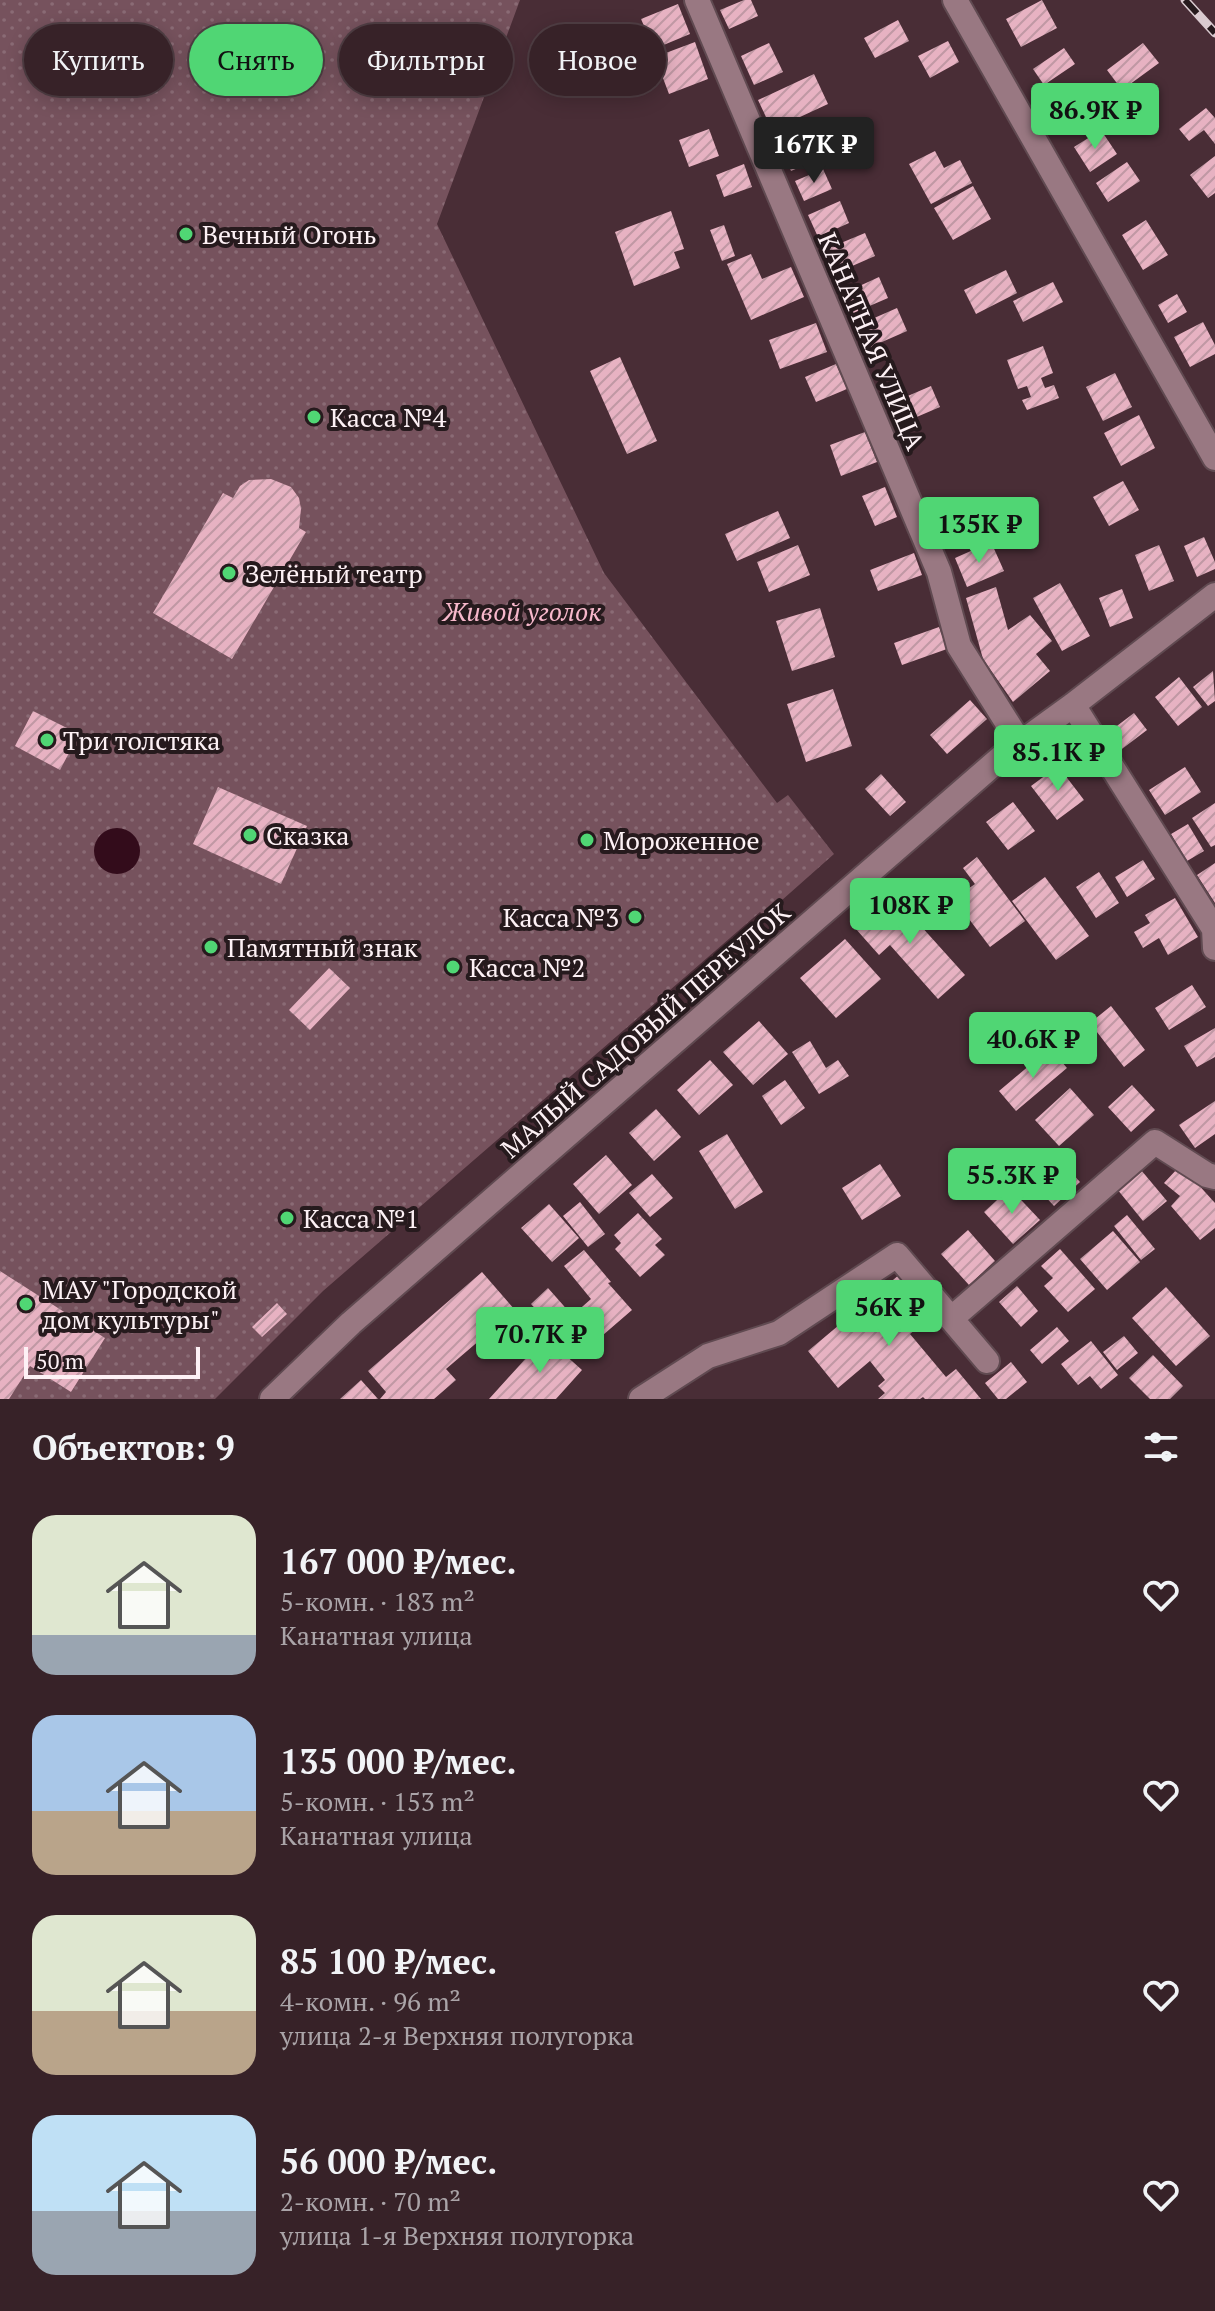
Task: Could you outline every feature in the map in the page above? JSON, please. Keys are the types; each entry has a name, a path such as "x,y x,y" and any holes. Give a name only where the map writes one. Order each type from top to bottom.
{"street":[{"name":"КАНАТНАЯ УЛИЦА","path":"697,0 939,572 959,646 1020,743"},
{"path":"955,0 1215,458"},
{"name":"МАЛЫЙ САДОВЫЙ ПЕРЕУЛОК","path":"272,1399 374,1303 992,765 1215,595"},
{"path":"1073,705 1214,929 1215,948"},
{"path":"952,1318 1155,1142 1215,1177"},
{"path":"641,1399 708,1356 779,1333 897,1255 987,1361"}],"green space":[{"name":"Живой уголок","path":"0,0 520,0 511,24 339,24 339,96 484,96 437,224 604,573 777,803 788,795 834,854 764,916 760,912 323,1291 215,1399 0,1399"}],"shaded area":[{"path":"117,828 134,834 140,851 134,868 117,874 100,868 94,851 100,834"}],"building":[{"path":"751,0 758,16 729,29 720,10"},
{"path":"1042,0 1057,28 1021,47 1006,19"},
{"path":"678,4 690,34 666,44 666,24 643,24 641,19"},
{"path":"898,20 909,41 875,58 864,38"},
{"path":"948,41 959,62 930,78 918,56"},
{"path":"695,42 708,79 669,94 666,86 666,53"},
{"path":"769,43 783,72 754,85 741,56"},
{"path":"1143,43 1159,63 1122,90 1107,70"},
{"path":"1064,48 1075,64 1044,85 1033,69"},
{"path":"814,74 828,104 772,130 758,100"},
{"path":"1083,90 1097,110 1069,129 1055,109"},
{"path":"1206,108 1215,118 1215,144 1204,130 1189,141 1179,129"},
{"path":"808,127 813,140 829,134 837,151 791,171 778,140"},
{"path":"709,129 719,156 689,167 679,140"},
{"path":"1101,130 1117,154 1090,172 1074,147"},
{"path":"935,151 944,168 960,160 972,183 931,204 909,164"},
{"path":"1215,156 1215,193 1208,198 1190,175"},
{"path":"1127,162 1140,181 1108,202 1096,183"},
{"path":"744,164 752,187 724,197 716,175"},
{"path":"823,169 832,189 804,201 795,181"},
{"path":"973,186 991,219 953,240 934,208"},
{"path":"840,201 849,223 818,237 808,215"},
{"path":"671,211 684,249 674,252 680,268 634,286 615,232"},
{"path":"1146,220 1168,255 1143,270 1122,235"},
{"path":"724,225 735,256 722,261 710,230"},
{"path":"865,233 875,256 834,274 824,250"},
{"path":"751,254 762,279 791,267 804,297 751,320 727,264"},
{"path":"1006,270 1017,293 976,314 964,290"},
{"path":"879,277 888,298 851,314 842,294"},
{"path":"1053,282 1063,302 1023,322 1013,301"},
{"path":"1177,294 1187,312 1168,323 1158,305"},
{"path":"897,308 907,331 866,349 856,326"},
{"path":"1203,322 1215,345 1215,354 1190,367 1174,337"},
{"path":"816,323 827,352 780,369 769,340"},
{"path":"1043,346 1053,373 1041,378 1045,388 1054,385 1059,398 1027,410 1022,400 1031,397 1027,386 1018,389 1007,360"},
{"path":"620,357 657,441 627,454 590,371"},
{"path":"836,364 847,389 816,402 805,377"},
{"path":"1115,373 1132,407 1103,421 1086,387"},
{"path":"931,386 940,407 898,425 889,404"},
{"path":"1139,415 1155,448 1121,466 1104,433"},
{"path":"865,432 877,462 841,476 830,445"},
{"name":"Зелёный театр","path":"271,479 291,487 299,498 299,528 306,532 232,659 153,613 223,493 233,498 240,486 249,480"},
{"path":"1123,481 1139,510 1109,526 1093,497"},
{"path":"885,487 897,517 875,526 862,496"},
{"path":"975,507 984,530 950,544 940,522"},
{"path":"778,511 790,538 737,561 725,534"},
{"path":"1204,537 1215,569 1197,577 1184,546"},
{"path":"991,542 1004,571 967,587 955,558"},
{"path":"798,545 810,575 769,592 757,562"},
{"path":"1159,545 1174,581 1149,591 1135,555"},
{"path":"914,553 922,575 878,591 870,570"},
{"path":"1060,583 1090,636 1062,651 1033,598"},
{"path":"996,587 1008,630 1030,615 1052,641 1036,654 1050,671 1013,702 983,659 966,598"},
{"path":"1122,589 1133,618 1110,627 1099,598"},
{"path":"820,608 835,657 792,671 776,621"},
{"path":"939,627 947,649 902,665 894,643"},
{"path":"1213,671 1215,701 1208,706 1193,687"},
{"path":"1179,677 1202,707 1178,726 1155,697"},
{"path":"833,689 852,746 806,762 787,704"},
{"path":"970,700 987,719 947,754 930,735"},
{"name":"Три толстяка","path":"33,711 79,734 60,770 15,746"},
{"path":"1134,713 1147,730 1118,752 1105,735"},
{"path":"1058,766 1084,800 1057,820 1031,786"},
{"path":"1185,767 1201,792 1165,815 1149,790"},
{"path":"881,774 906,802 890,816 865,789"},
{"name":"Сказка","path":"218,787 307,826 281,884 193,844"},
{"path":"1013,802 1035,831 1008,850 986,822"},
{"path":"1215,803 1215,845 1211,847 1192,818"},
{"path":"1188,824 1204,851 1187,861 1171,834"},
{"path":"977,857 1025,921 990,947 954,899 975,884 963,868"},
{"path":"1143,860 1155,879 1127,897 1115,877"},
{"path":"1215,863 1215,903 1197,875"},
{"path":"1099,872 1119,903 1096,918 1076,887"},
{"path":"1045,877 1089,936 1056,960 1012,901"},
{"path":"893,895 965,975 938,999 890,945 879,955 855,928"},
{"path":"1175,898 1198,937 1168,955 1159,938 1143,948 1134,932 1150,923 1145,915"},
{"path":"845,939 881,979 836,1018 800,978"},
{"path":"329,968 350,988 310,1030 289,1010"},
{"path":"1192,985 1206,1007 1169,1030 1155,1008"},
{"path":"1111,1006 1145,1050 1124,1067 1090,1023"},
{"path":"759,1021 788,1054 753,1085 723,1052"},
{"path":"1215,1028 1215,1057 1197,1067 1184,1046"},
{"path":"810,1041 826,1068 838,1060 849,1076 819,1094 792,1052"},
{"path":"1050,1048 1067,1068 1016,1111 999,1091"},
{"path":"710,1060 733,1085 699,1115 677,1090"},
{"path":"785,1080 805,1108 781,1125 762,1096"},
{"path":"1132,1085 1155,1110 1131,1132 1108,1107"},
{"path":"1070,1088 1094,1115 1059,1146 1035,1120"},
{"path":"1215,1101 1215,1134 1195,1148 1179,1125"},
{"path":"656,1109 681,1137 654,1161 629,1133"},
{"path":"727,1134 763,1192 735,1209 699,1151"},
{"path":"1052,1151 1080,1182 1054,1206 1025,1175"},
{"path":"606,1155 632,1185 599,1214 573,1184"},
{"path":"880,1164 901,1196 862,1220 842,1188"},
{"path":"1178,1168 1215,1203 1215,1228 1200,1240 1171,1206 1180,1196 1164,1183"},
{"path":"1141,1170 1167,1201 1143,1221 1117,1189"},
{"path":"652,1174 673,1198 650,1217 629,1193"},
{"path":"1010,1188 1040,1220 1013,1244 984,1212"},
{"path":"580,1202 605,1234 588,1247 563,1216"},
{"path":"549,1204 579,1238 552,1262 521,1228"},
{"path":"638,1213 662,1239 655,1245 665,1255 640,1277 615,1249 621,1243 614,1235"},
{"path":"1127,1215 1155,1249 1141,1260 1114,1226"},
{"path":"968,1230 995,1261 969,1285 941,1254"},
{"path":"1113,1231 1140,1262 1107,1290 1080,1259"},
{"path":"1060,1249 1095,1289 1068,1312 1044,1286 1053,1278 1041,1266"},
{"path":"584,1250 632,1310 581,1354 558,1328 591,1299 564,1266"},
{"name":"МАУ \"Городской дом культуры\"","path":"0,1271 105,1338 71,1392 30,1366 9,1399 0,1399"},
{"path":"482,1272 515,1310 446,1369 456,1380 434,1399 380,1399 386,1392 368,1371"},
{"path":"900,1274 934,1314 910,1334 946,1377 956,1369 981,1399 878,1399 885,1393 878,1386 885,1380 870,1361 838,1388 808,1351"},
{"path":"1017,1286 1038,1311 1021,1327 999,1302"},
{"path":"1166,1287 1210,1336 1176,1366 1132,1318"},
{"path":"548,1288 571,1314 554,1329 531,1304"},
{"path":"277,1303 287,1314 262,1337 252,1327"},
{"path":"1057,1327 1069,1341 1042,1364 1030,1350"},
{"path":"1124,1336 1138,1353 1117,1370 1103,1352"},
{"path":"545,1337 582,1370 556,1399 489,1399"},
{"path":"1091,1341 1118,1375 1101,1389 1090,1376 1078,1385 1061,1364"},
{"path":"1153,1355 1183,1386 1170,1399 1150,1399 1129,1378"},
{"path":"1011,1362 1027,1382 1006,1399 998,1399 985,1383"},
{"path":"361,1380 378,1399 340,1399"}],"railway":[{"path":"1185,0 1215,33"}],"place":[{"name":"Вечный Огонь","path":"186,234"},
{"name":"Касса №4","path":"314,417"},
{"name":"Зелёный театр","path":"229,573"},
{"name":"Три толстяка","path":"47,740"},
{"name":"Сказка","path":"250,835"},
{"name":"Мороженное","path":"587,840"},
{"name":"Касса №3","path":"635,917"},
{"name":"Памятный знак","path":"211,947"},
{"name":"Касса №2","path":"453,967"},
{"name":"Касса №1","path":"287,1218"},
{"name":"МАУ \"Городской дом культуры\"","path":"26,1304"}]}
